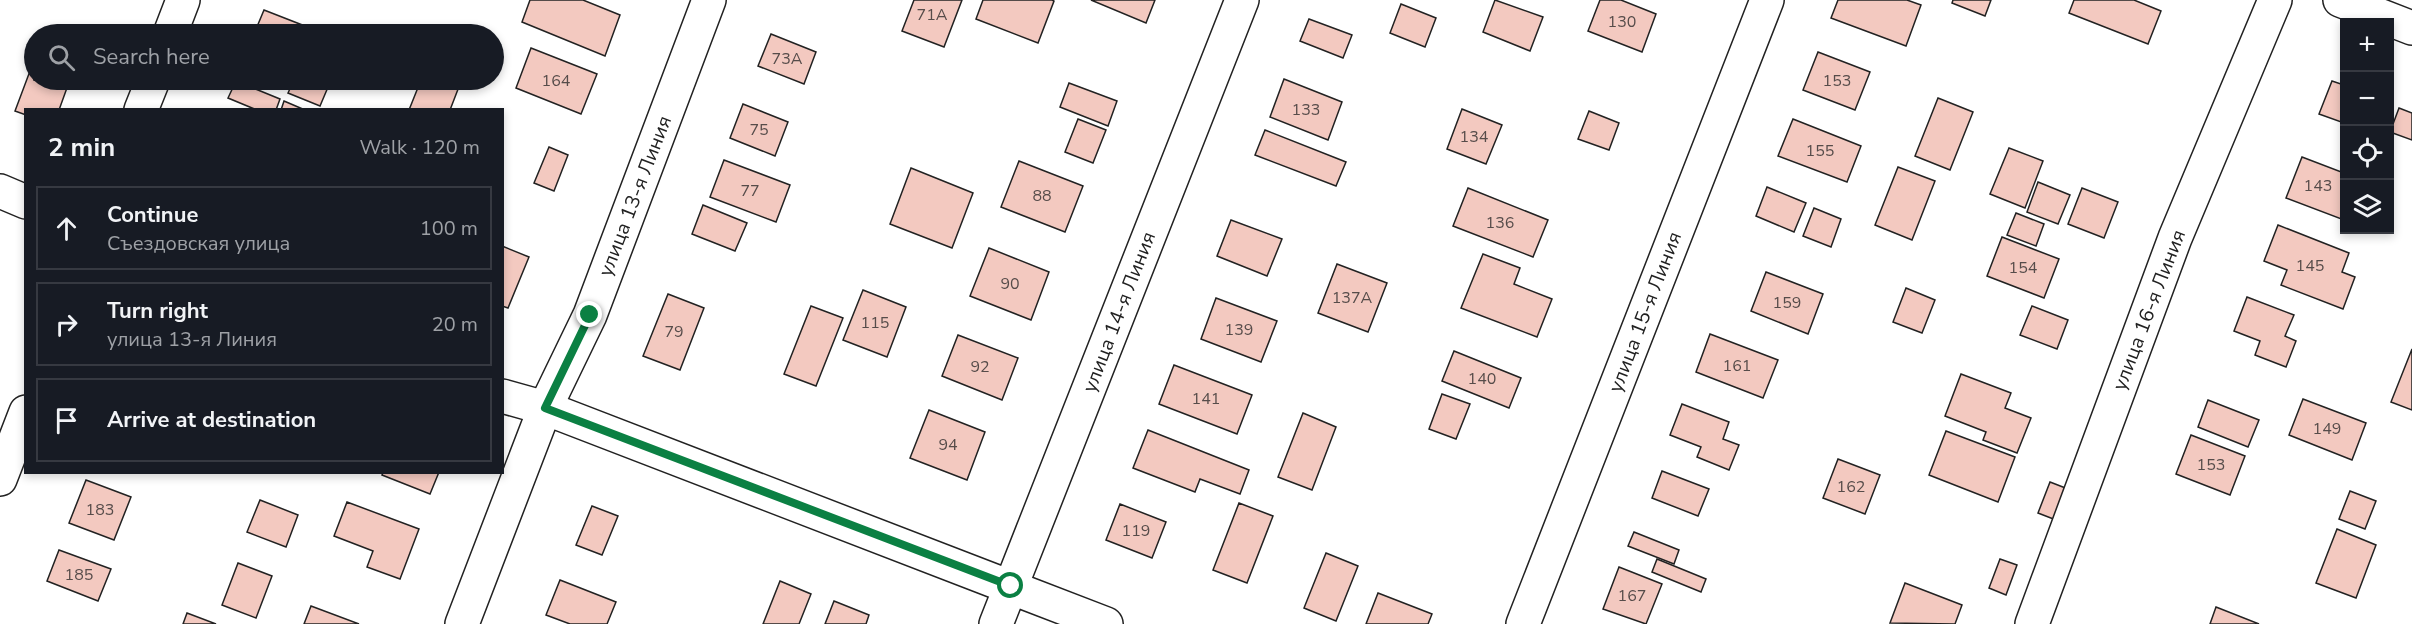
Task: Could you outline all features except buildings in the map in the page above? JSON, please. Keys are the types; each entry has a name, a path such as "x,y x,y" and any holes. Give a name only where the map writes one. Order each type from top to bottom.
{"street":[{"path":"174,24 183,0"},
{"name":"улица 13-я Линия","path":"462,624 545,408 590,315 710,0"},
{"name":"улица 14-я Линия","path":"996,624 1242,0"},
{"name":"улица 15-я Линия","path":"1523,624 1767,0"},
{"name":"улица 16-я Линия","path":"2032,624 2175,238 2276,0"},
{"path":"2340,0 2412,28"},
{"path":"142,108 149,90"},
{"path":"0,191 24,201"},
{"path":"504,397 545,408 1106,624"},
{"path":"0,479 24,417"}],"route":[{"path":"590,315 545,408 1011,586"}]}
